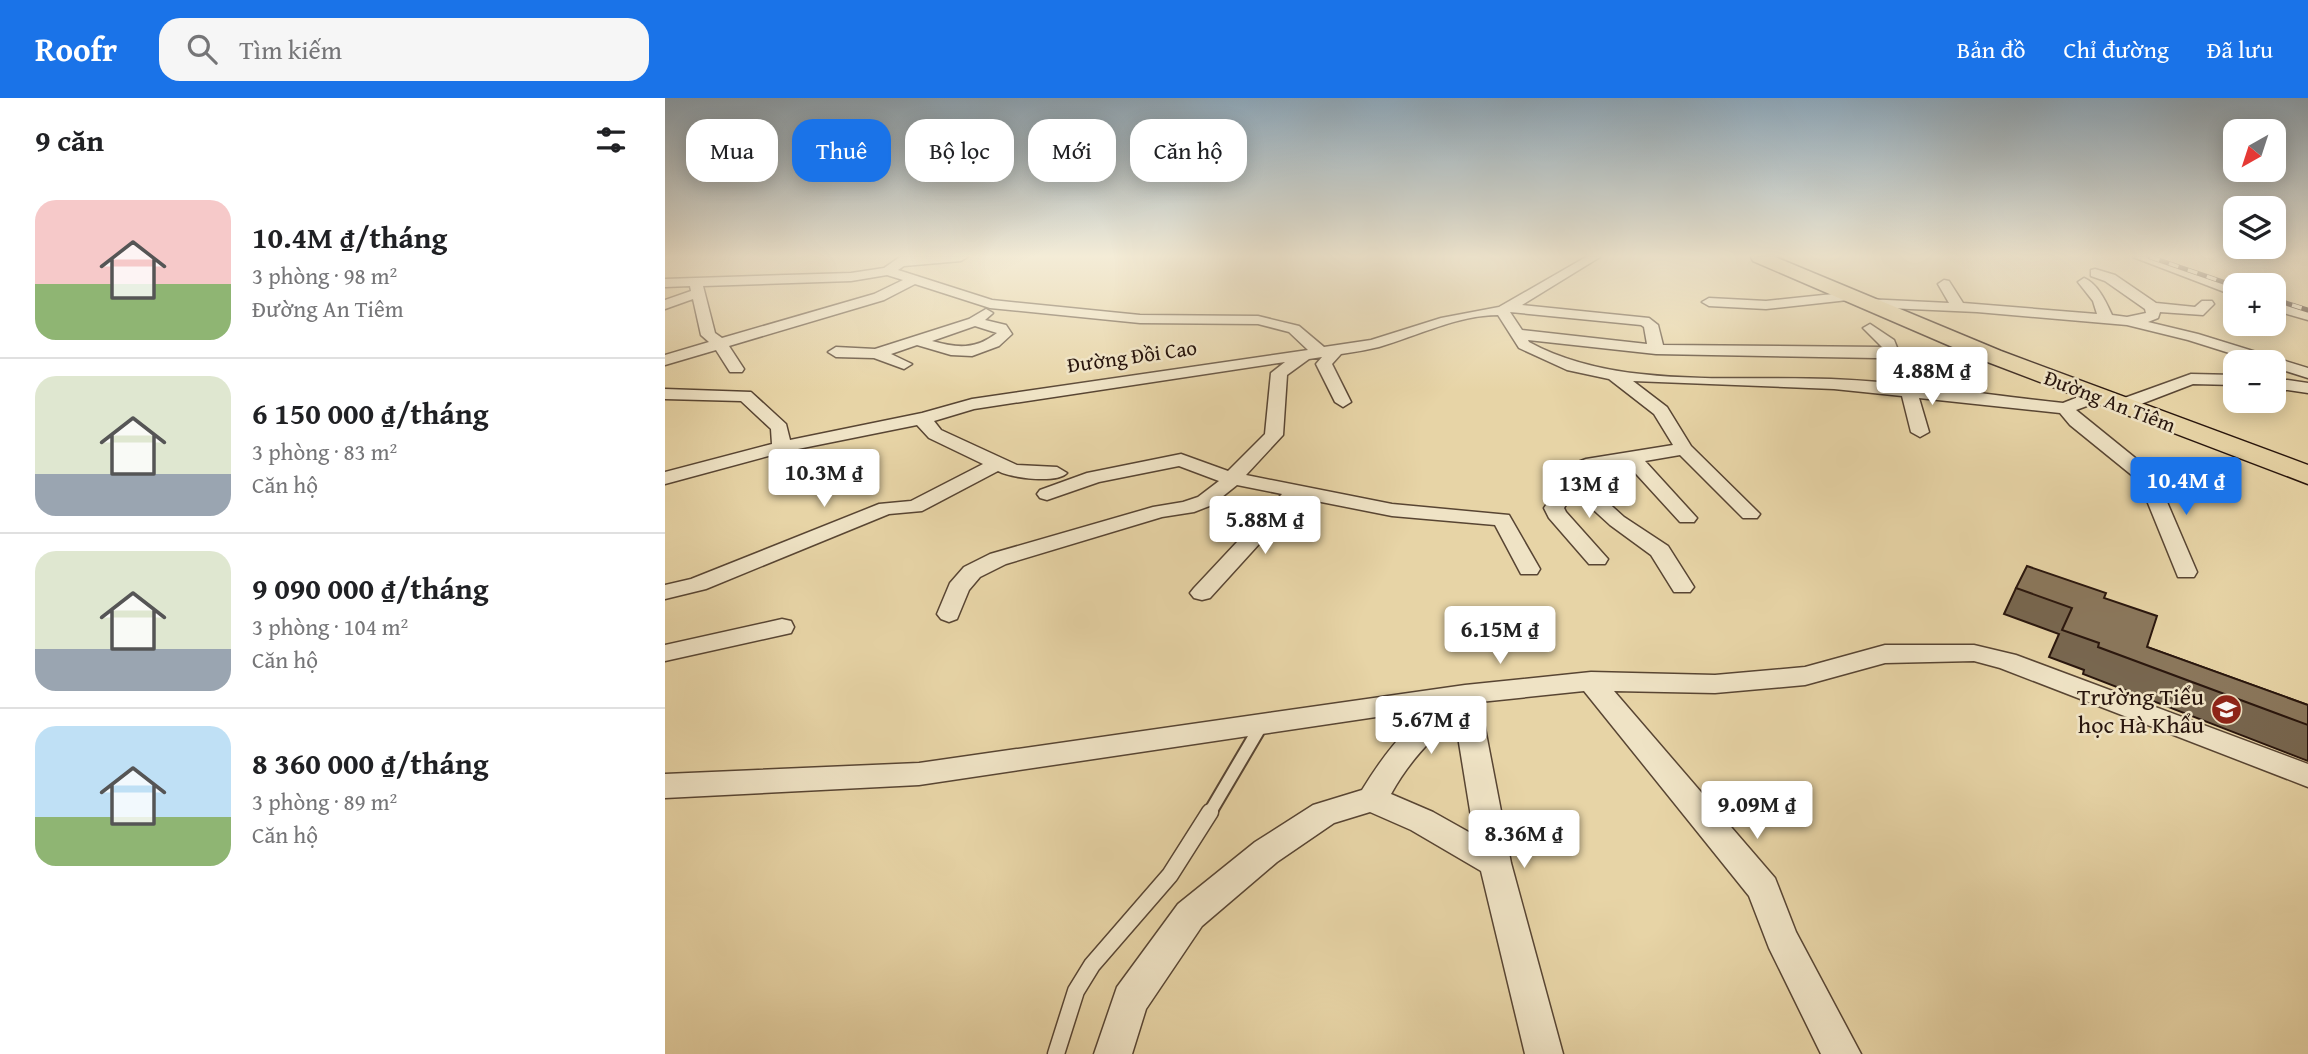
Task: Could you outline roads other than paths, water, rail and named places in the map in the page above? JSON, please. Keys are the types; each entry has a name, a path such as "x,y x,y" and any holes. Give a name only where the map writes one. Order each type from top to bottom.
{"main road":[{"name":"Đường An Tiêm","path":"1863,302 2097,396 2308,475"}],"street":[{"path":"700,302 708,335 719,343 736,369"},
{"path":"665,360 863,302"},
{"path":"986,302 1140,320 1258,320 1293,329 1321,352 1343,402"},
{"name":"Đường Đồi Cao","path":"665,478 781,447 925,418 972,404 1373,344 1457,318 1505,309 1518,302"},
{"path":"1709,302 1766,305 1829,302"},
{"path":"1882,302 2127,321 2234,350"},
{"path":"1955,302 1959,307"},
{"path":"2056,302 2067,316"},
{"path":"2100,302 2106,319"},
{"path":"2144,302 2152,307 2199,312 2207,304"},
{"path":"876,354 974,321 997,305"},
{"path":"2127,321 2140,320 2153,314 2152,307"},
{"path":"1656,349 1651,325 1644,321 1505,309 1515,334 1524,345 1573,367 1614,374 1674,380 1834,384 2065,408 2097,396"},
{"path":"2286,309 2308,316"},
{"path":"915,340 966,354 993,343 1005,334 1001,328 974,321"},
{"path":"1515,334 1656,349 1877,353 1890,350 1889,343 1870,328"},
{"path":"836,352 876,354 904,364"},
{"path":"949,614 958,588 972,572 989,563 1077,534 1160,511 1187,508 1205,501 1274,435 1279,373 1286,366 1321,352"},
{"path":"2286,366 2308,373"},
{"path":"1614,374 1661,411 1684,449 1750,514"},
{"path":"2122,405 2192,379 2223,380"},
{"path":"2286,385 2308,388"},
{"path":"1909,392 1920,432"},
{"path":"665,394 745,396 780,428 781,447"},
{"path":"2065,408 2076,421 2148,478 2186,572"},
{"path":"925,418 925,424 935,434 1013,471 1057,473"},
{"path":"1682,587 1660,551 1617,521 1573,481 1572,474 1580,467 1684,449"},
{"path":"1633,459 1687,518"},
{"path":"1047,494 1079,481 1181,460 1207,472 1392,510 1502,519 1529,569"},
{"path":"665,592 698,584 886,508 915,507 997,464"},
{"path":"1573,481 1560,496 1554,509 1597,559"},
{"path":"1202,593 1297,490"},
{"path":"665,653 782,627"},
{"path":"665,786 919,774 1465,694 1591,681 1715,684 1805,676 1885,654 1974,653 2007,661 2308,776"},
{"path":"1591,681 1763,888 1787,950 1842,1054"},
{"path":"1372,799 1396,759 1413,739 1465,694"},
{"path":"1465,694 1495,863 1544,1054"},
{"path":"1113,1054 1130,1000 1190,915 1266,852 1324,814 1372,799 1422,821 1495,863"}],"lane":[{"path":"1056,1054 1076,991 1092,965 1170,875 1239,767 1262,724"}],"railway":[{"path":"2286,303 2308,310"}],"place":[{"name":"Trường Tiểu học Hà Khẩu","path":"2227,710"}]}
